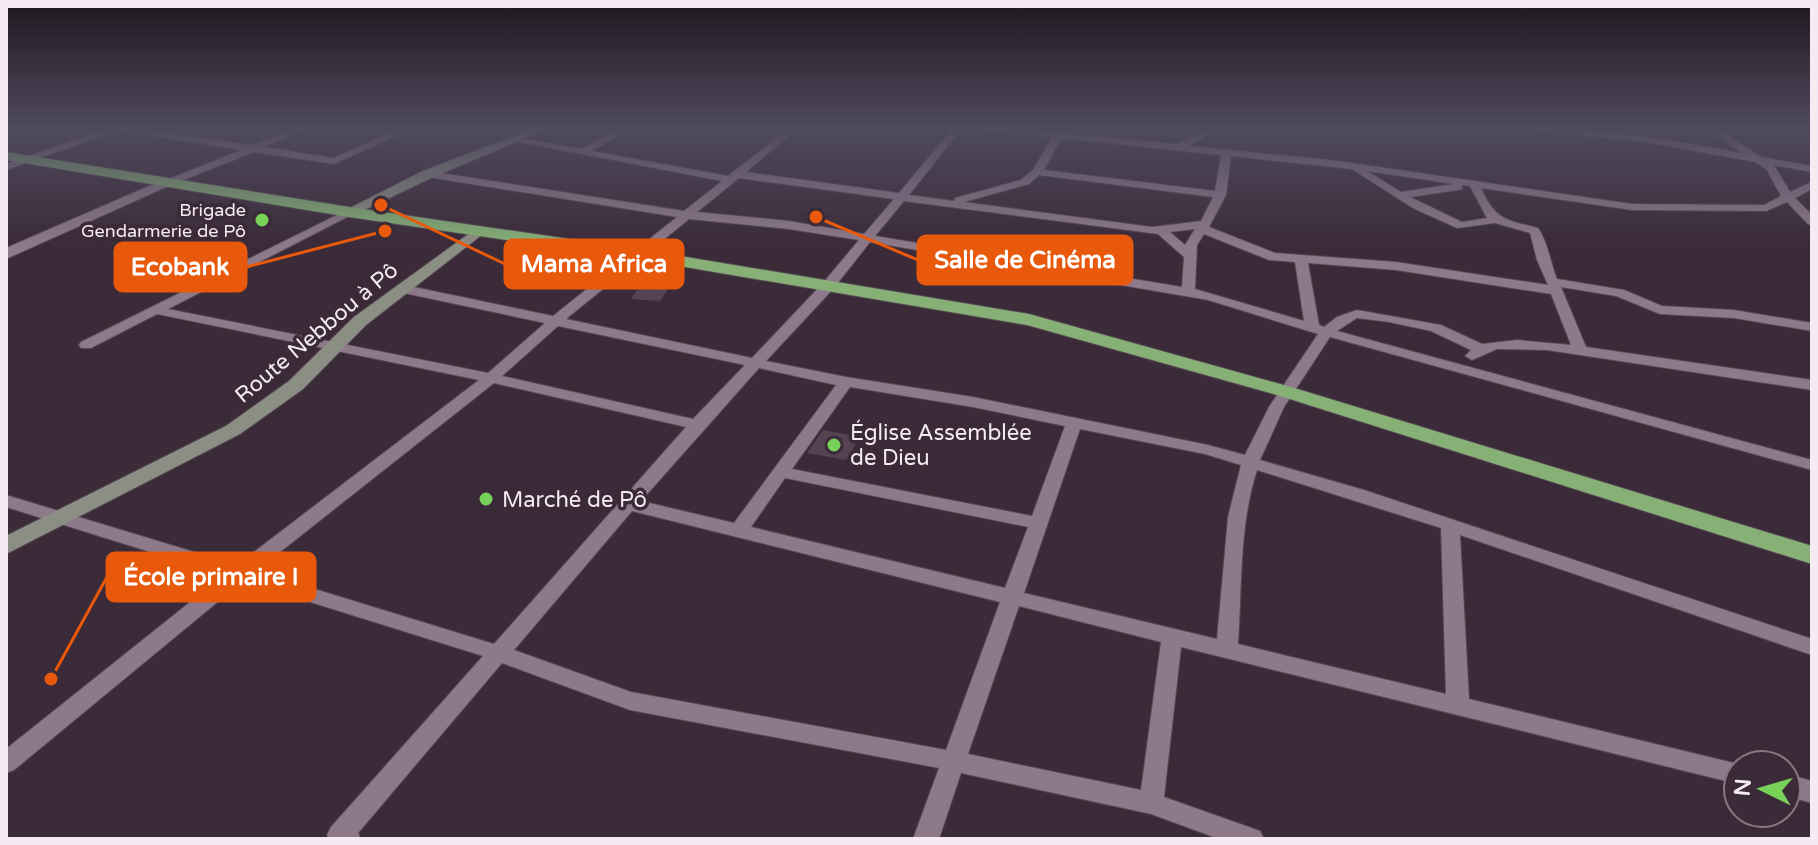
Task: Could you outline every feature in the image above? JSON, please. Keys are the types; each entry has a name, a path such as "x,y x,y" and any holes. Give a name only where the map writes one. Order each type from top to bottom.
{"highway":[{"path":"77,167 349,212 638,254 1029,320 1284,391 1812,555"}],"main road":[{"path":"349,212 445,167"},
{"name":"Route Nebbou à Pô","path":"6,546 233,430 296,385 360,321 478,231"}],"street":[{"path":"6,254 206,167"},
{"path":"678,167 1161,230 1202,226 1254,252 1301,260 1396,266 1627,295 1660,310 1734,314 1812,327"},
{"path":"6,763 239,574 491,378 741,167"},
{"path":"342,838 498,653 697,425 828,286 927,167"},
{"path":"950,202 1025,182 1040,167"},
{"path":"1188,292 1191,245 1214,210 1224,167"},
{"path":"1349,167 1461,226 1495,220"},
{"path":"1362,167 1632,207 1766,208 1812,185"},
{"path":"1770,167 1787,196 1812,222"},
{"path":"1037,172 1220,195"},
{"path":"428,174 687,215 789,225 1188,292 1812,465"},
{"path":"1400,195 1474,184"},
{"path":"1474,184 1485,212 1495,220 1534,230 1538,235 1541,257 1556,286 1580,350"},
{"path":"86,345 349,212"},
{"path":"1161,230 1192,258"},
{"path":"1301,260 1319,328"},
{"path":"404,289 553,323 846,382 973,402 1251,462 1450,525 1812,647"},
{"path":"155,310 491,378 697,425"},
{"path":"1227,651 1240,500 1251,462 1284,391 1319,328 1357,314 1439,327 1460,335 1479,349"},
{"path":"1462,367 1479,349 1513,344 1580,350 1812,385"},
{"path":"739,530 846,382"},
{"path":"926,839 1074,423"},
{"path":"782,472 1036,523"},
{"path":"6,501 498,653 630,701 953,761 1151,803 1251,839"},
{"path":"629,504 1172,639 1722,770"},
{"path":"1450,525 1458,707"},
{"path":"1151,803 1172,639"}],"building":[{"path":"639,287 668,289 660,301 631,299"},
{"name":"Église Assemblée de Dieu","path":"823,430 860,437 846,460 807,453"}],"place":[{"name":"Mama Africa","path":"381,205"},
{"name":"Salle de Cinéma","path":"816,217"},
{"name":"Brigade Gendarmerie de Pô","path":"262,220"},
{"name":"Ecobank","path":"385,231"},
{"name":"Église Assemblée de Dieu","path":"834,445"},
{"name":"Marché de Pô","path":"486,499"},
{"name":"École primaire I","path":"51,679"}]}
